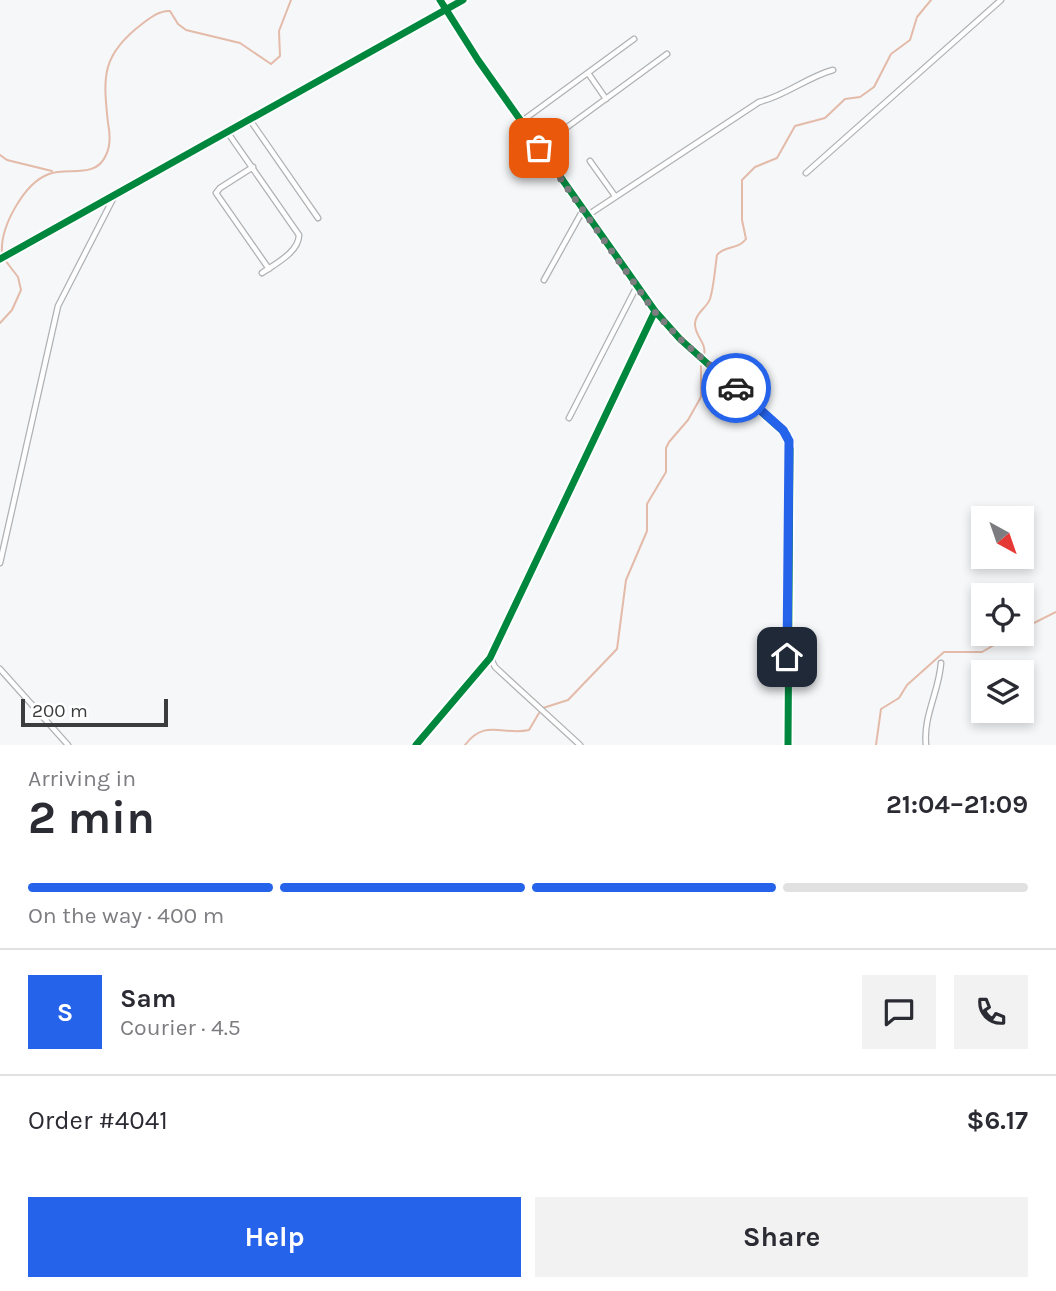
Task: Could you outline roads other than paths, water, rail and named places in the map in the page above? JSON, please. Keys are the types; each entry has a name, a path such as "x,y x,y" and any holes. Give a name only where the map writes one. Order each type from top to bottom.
{"street":[{"path":"440,0 521,122 654,311 680,339 778,425 789,441 788,745"},
{"path":"0,259 463,0"},
{"path":"806,173 1001,0"},
{"path":"521,122 634,39"},
{"path":"539,148 667,54"},
{"path":"544,280 585,213 759,102 774,99 833,70"},
{"path":"588,73 606,99"},
{"path":"250,120 318,218"},
{"path":"228,133 299,235 294,249 262,273"},
{"path":"590,161 615,196"},
{"path":"253,167 216,193 269,268"},
{"path":"0,564 58,306 116,195"},
{"path":"569,418 636,286"},
{"path":"416,745 490,657 654,311"},
{"path":"490,657 495,667 580,745"},
{"path":"926,745 928,714 938,688 942,663"},
{"path":"0,668 68,745"}],"waterway":[{"path":"2,253 9,219 31,186 56,172 89,170 96,167 106,155 110,139 105,92 108,68 112,57 129,35 155,15 170,11 178,24 186,30 240,43 271,64 280,56 279,31 291,0"},
{"path":"704,355 704,346 696,332 695,323 710,299 717,255 746,239 742,220 742,180 755,167 777,158 795,126 825,118 845,99 860,97 874,87 891,54 910,40 917,17 931,0"},
{"path":"0,155 7,160 52,171"},
{"path":"0,323 12,310 21,290 18,277 5,260"},
{"path":"543,708 568,700 617,649 626,580 647,531 647,504 666,472 666,448 669,442 688,420 701,397 701,362"},
{"path":"1034,623 1056,612"},
{"path":"876,745 881,709 899,698 907,685 944,652 982,652 992,646"},
{"path":"465,745 472,737 487,730 529,730 539,713"}]}
